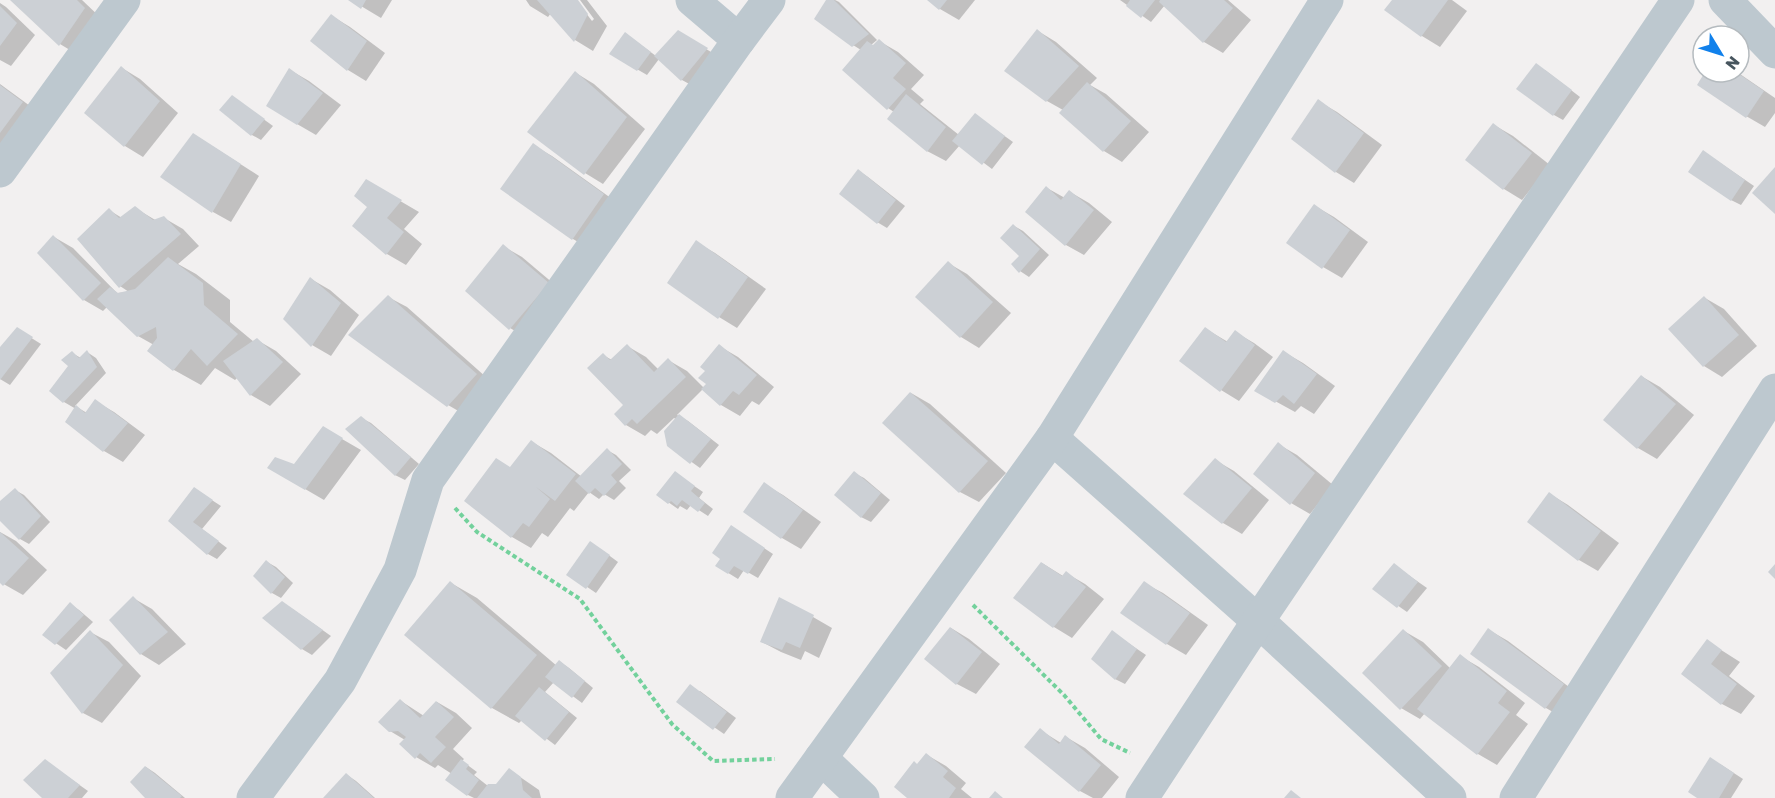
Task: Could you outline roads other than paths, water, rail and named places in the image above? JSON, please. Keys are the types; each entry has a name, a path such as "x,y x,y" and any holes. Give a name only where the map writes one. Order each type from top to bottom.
{"street":[{"path":"0,171 124,0"},
{"path":"692,0 739,40"},
{"path":"253,798 340,681 400,570 428,480 769,0"},
{"path":"792,798 1052,438 1327,0"},
{"path":"1142,798 1258,621 1678,0"},
{"path":"1725,0 1775,52"},
{"path":"1516,798 1775,390"},
{"path":"1052,438 1258,621 1450,798"},
{"path":"822,758 863,798"}]}
